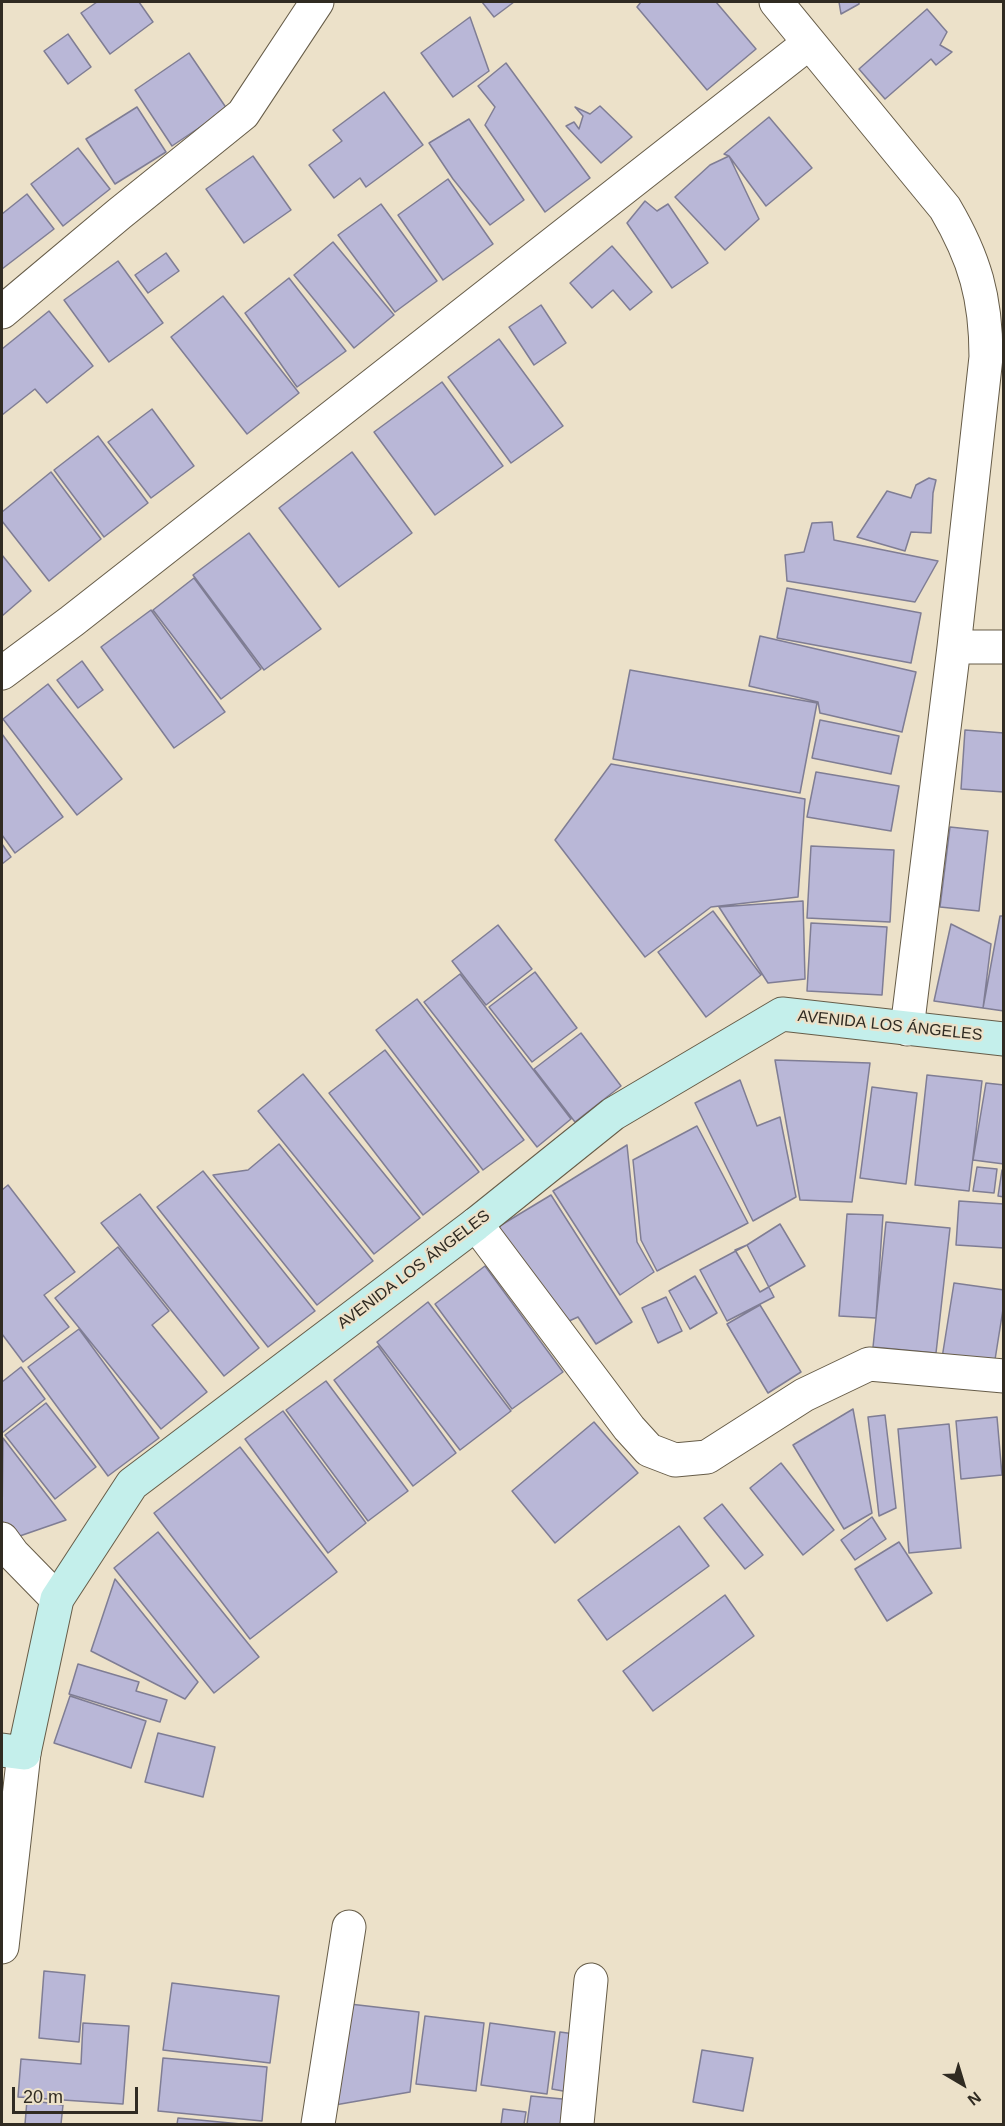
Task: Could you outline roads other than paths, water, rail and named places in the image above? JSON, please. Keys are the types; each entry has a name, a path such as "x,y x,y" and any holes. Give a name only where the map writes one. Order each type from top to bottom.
{"street":[{"path":"2,312 243,114 317,2"},
{"path":"776,2 945,208 962,236 975,269 986,329 986,357 954,647 907,1029"},
{"path":"2,673 155,556 809,43"},
{"path":"954,647 1004,647"},
{"name":"AVENIDA LOS ÁNGELES","path":"13,1751 57,1599 132,1484 476,1224 613,1114 782,1014 1004,1039"},
{"path":"476,1224 630,1428 649,1450 675,1460 707,1456 804,1395 869,1364 1004,1376"},
{"path":"2,1539 13,1554 57,1599"},
{"path":"2,1947 13,1751"},
{"path":"318,2124 349,1927"},
{"path":"577,2124 591,1980"}]}
